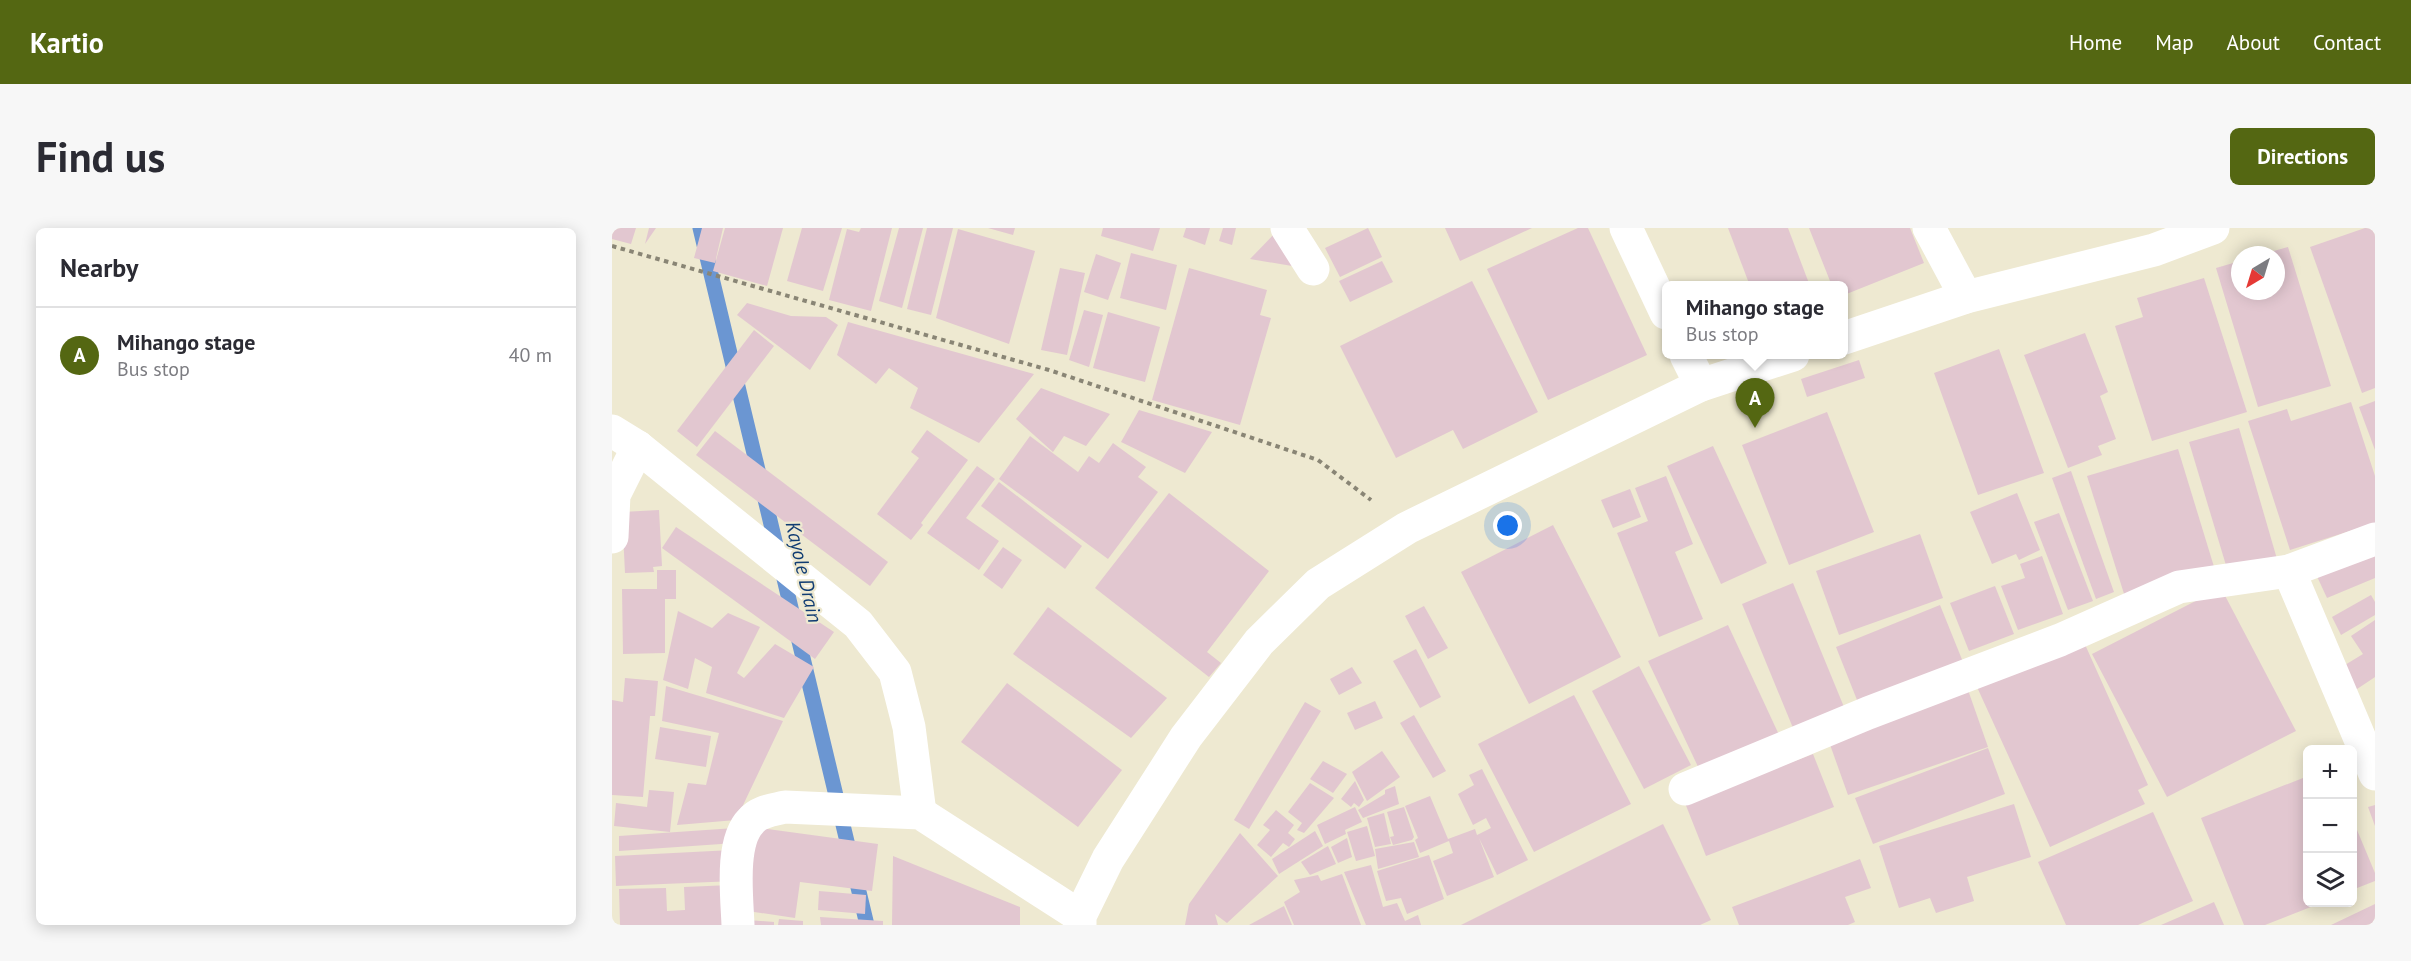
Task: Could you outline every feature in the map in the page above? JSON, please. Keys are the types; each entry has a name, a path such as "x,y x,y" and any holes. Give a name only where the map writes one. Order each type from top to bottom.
{"street":[{"path":"1287,228 1313,269"},
{"path":"1626,228 1662,305"},
{"path":"1929,228 1966,297"},
{"path":"1848,337 1966,297 2154,250 2213,228"},
{"path":"1688,359 1701,386"},
{"path":"738,925 737,847 750,821 763,812 785,807 920,813 1080,921 1108,859 1186,737 1259,642 1318,584 1407,528 1701,386 1779,359"},
{"path":"612,537 613,495 625,439 858,624 895,672 909,727 920,813"},
{"path":"1685,789 1868,713 2060,640 2179,587 2289,571 2375,539"},
{"path":"2289,571 2375,774"}],"path":[{"path":"612,246 1048,370 1318,460 1407,528"}],"building":[{"path":"612,228 636,228 631,244 612,239"},
{"path":"649,228 656,228 645,244"},
{"path":"702,228 723,228 715,263 694,258"},
{"path":"725,228 783,228 767,286 713,271"},
{"path":"802,228 842,228 823,291 787,281"},
{"path":"861,228 892,228 871,311 829,300 847,229 859,232"},
{"path":"899,228 923,228 902,308 879,301"},
{"path":"927,228 953,228 931,315 907,309"},
{"path":"988,228 1015,228 1013,235"},
{"path":"1103,228 1160,228 1153,251 1101,236"},
{"path":"1186,228 1210,228 1205,245 1183,237"},
{"path":"1223,228 1236,228 1232,245 1219,241"},
{"path":"1368,228 1382,257 1340,277 1325,248"},
{"path":"1445,228 1532,228 1460,261"},
{"path":"1578,228 1588,228 1647,355 1548,400 1487,269"},
{"path":"1728,228 1788,228 1808,281 1748,281"},
{"path":"1809,228 1910,228 1924,263 1848,293 1848,281 1830,281"},
{"path":"2365,228 2375,228 2375,388 2362,393 2310,247"},
{"path":"958,229 1035,251 1009,344 936,318"},
{"path":"1278,230 1292,266 1250,259"},
{"path":"2288,247 2331,386 2258,407 2216,268 2231,264 2231,300 2285,300 2285,248"},
{"path":"1131,253 1177,265 1166,310 1120,298"},
{"path":"1096,254 1121,263 1108,300 1084,292"},
{"path":"1382,261 1393,282 1350,302 1339,281"},
{"path":"1060,268 1085,273 1067,355 1041,350"},
{"path":"1189,268 1267,290 1260,315 1271,318 1240,425 1152,400"},
{"path":"2204,278 2247,412 2152,441 2115,326 2143,317 2137,298"},
{"path":"1472,281 1538,412 1463,449 1453,430 1396,458 1340,346"},
{"path":"747,303 791,316 826,317 838,325 810,370 737,315"},
{"path":"1084,310 1103,315 1089,367 1069,360"},
{"path":"1108,312 1160,327 1145,382 1093,368"},
{"path":"848,322 1034,374 979,443 910,408 918,388 889,368 876,384 837,355"},
{"path":"754,330 774,346 697,447 677,431"},
{"path":"2085,333 2108,392 2100,396 2116,439 2098,446 2102,455 2068,468 2024,355"},
{"path":"1999,349 2044,473 1978,495 1934,373"},
{"path":"1859,360 1865,378 1807,397 1801,379"},
{"path":"1041,388 1110,414 1086,446 1064,436 1053,452 1016,419"},
{"path":"2375,401 2375,450 2359,407"},
{"path":"2351,402 2375,476 2375,523 2290,550 2248,421 2287,409 2291,421"},
{"path":"1139,410 1212,432 1185,473 1121,442"},
{"path":"1827,412 1874,532 1789,565 1742,445"},
{"path":"2239,428 2277,559 2228,572 2189,442"},
{"path":"927,430 968,460 911,540 877,514 919,458 911,452"},
{"path":"715,431 888,562 870,586 696,455"},
{"path":"1030,436 1078,472 1089,456 1099,463 1113,443 1146,467 1138,477 1158,492 1108,559 999,479"},
{"path":"1713,446 1767,563 1721,584 1667,466"},
{"path":"2178,449 2215,570 2125,597 2087,476"},
{"path":"977,466 995,479 966,518 999,541 979,570 927,533"},
{"path":"2071,471 2114,592 2096,599 2052,478"},
{"path":"1666,476 1693,544 1675,552 1703,619 1659,637 1617,533 1648,521 1635,488"},
{"path":"999,482 1082,546 1065,569 981,506"},
{"path":"1630,489 1641,517 1613,528 1601,500"},
{"path":"1169,493 1269,571 1207,652 1221,663 1209,677 1095,588"},
{"path":"2017,493 2040,550 2019,560 2016,554 1992,564 1970,512"},
{"path":"659,510 662,566 653,567 654,572 625,573 622,512"},
{"path":"2059,513 2093,601 2068,610 2034,522"},
{"path":"1553,525 1621,657 1529,704 1461,572"},
{"path":"676,527 834,632 815,659 662,548"},
{"path":"1920,534 1943,598 1839,635 1816,571"},
{"path":"2375,546 2375,578 2327,598 2315,572"},
{"path":"1003,547 1022,560 1002,589 983,575"},
{"path":"2042,556 2063,614 2018,630 2001,586 2025,578 2020,564"},
{"path":"657,570 676,570 676,599 665,599 665,653 623,654 622,589 657,589"},
{"path":"1793,583 1844,707 1793,728 1742,604"},
{"path":"1995,586 2014,634 1969,651 1950,603"},
{"path":"2221,588 2296,731 2167,797 2092,654"},
{"path":"2371,595 2375,602 2375,615 2341,635 2332,617"},
{"path":"1940,605 1963,662 1859,705 1836,647"},
{"path":"1424,606 1448,648 1428,659 1405,616"},
{"path":"1048,607 1167,698 1131,738 1013,654"},
{"path":"678,611 712,628 728,613 760,627 737,673 744,678 775,644 814,667 784,718 706,693 712,667 695,658 688,689 663,680"},
{"path":"2375,620 2375,677 2354,691 2340,668 2363,654 2351,636"},
{"path":"1728,625 1780,737 1701,773 1648,661"},
{"path":"2083,640 2148,785 2138,790 2145,804 2050,847 1977,687"},
{"path":"1416,649 1441,697 1420,708 1393,661"},
{"path":"1639,666 1691,765 1644,789 1592,691"},
{"path":"1352,667 1362,683 1339,695 1330,679"},
{"path":"625,678 658,681 655,716 650,716 643,797 612,795 612,700 623,702"},
{"path":"1007,683 1122,770 1078,827 961,742"},
{"path":"666,686 783,721 736,820 677,825 688,783 706,785 719,733 662,721"},
{"path":"1968,690 1988,747 1848,795 1828,739"},
{"path":"1574,695 1631,804 1534,852 1478,744"},
{"path":"1375,701 1383,718 1355,730 1347,713"},
{"path":"1305,702 1321,711 1249,829 1234,820"},
{"path":"1414,715 1446,771 1433,778 1400,723"},
{"path":"660,727 711,736 706,767 655,759"},
{"path":"1988,748 2005,794 1873,844 1855,798"},
{"path":"1382,751 1400,777 1367,801 1352,772"},
{"path":"1813,754 1834,807 1706,856 1685,803"},
{"path":"1323,761 1347,774 1333,793 1310,779"},
{"path":"1482,769 1528,860 1497,875 1479,838 1494,877 1447,896 1433,861 1453,853 1449,841 1420,853 1415,840 1418,838 1405,806 1430,796 1448,839 1475,829 1477,835 1491,828 1486,818 1473,825 1458,794 1474,785 1469,775"},
{"path":"2303,778 2303,907 2311,907 2265,925 2244,925 2201,818"},
{"path":"1355,781 1364,800 1359,807 1354,803 1351,807 1341,799"},
{"path":"1310,783 1334,798 1304,833 1297,830 1302,823 1288,812"},
{"path":"1395,786 1399,804 1363,818 1358,810 1385,794 1385,790"},
{"path":"649,790 674,792 670,832 614,826 616,803 647,807"},
{"path":"2014,804 2031,857 1967,877 1974,901 1936,913 1930,898 1899,908 1879,846"},
{"path":"2375,805 2375,826 2368,807"},
{"path":"1355,807 1362,822 1345,830 1346,834 1325,844 1317,825"},
{"path":"1404,807 1414,837 1412,840 1393,845 1390,837 1394,836 1387,812"},
{"path":"1276,810 1294,825 1288,833 1295,839 1289,847 1283,843 1271,857 1257,845 1270,830 1263,825"},
{"path":"2153,812 2193,901 2138,925 2066,925 2038,862"},
{"path":"1384,813 1391,844 1375,847 1367,818"},
{"path":"1663,824 1711,920 1700,925 1461,925"},
{"path":"1367,826 1375,856 1356,861 1347,832"},
{"path":"752,827 878,844 872,891 800,882 795,918 741,910"},
{"path":"735,828 736,843 619,851 619,836"},
{"path":"2357,830 2375,873 2375,881 2357,888"},
{"path":"1315,831 1323,846 1279,874 1272,859"},
{"path":"1240,833 1278,876 1227,923 1215,914 1218,925 1185,925 1189,904"},
{"path":"1347,838 1352,857 1338,863 1331,847"},
{"path":"1414,842 1419,857 1378,869 1375,849"},
{"path":"1328,846 1336,864 1310,875 1301,862"},
{"path":"732,850 735,881 616,886 615,856"},
{"path":"1429,855 1444,899 1407,914 1401,898 1386,901 1377,871"},
{"path":"893,856 1020,907 1020,925 892,925"},
{"path":"1860,859 1871,888 1845,897 1855,922 1848,925 1739,925 1732,907"},
{"path":"1371,865 1383,907 1397,903 1405,921 1418,915 1421,925 1366,925 1344,872"},
{"path":"1342,874 1361,925 1294,925 1284,902 1300,892 1294,880 1318,875 1321,881"},
{"path":"731,885 732,925 620,925 619,889 666,888 667,911 685,910 684,887"},
{"path":"819,891 866,895 865,914 818,910"},
{"path":"2214,902 2224,925 2161,925"},
{"path":"2375,904 2375,925 2331,925"},
{"path":"1284,906 1292,925 1249,925"},
{"path":"820,917 883,921 883,925 821,925"},
{"path":"779,919 803,921 803,925 778,925"},
{"path":"748,920 774,922 774,925 747,925"}],"waterway":[{"name":"Kayole Drain","path":"700,228 867,925"}],"place":[{"name":"Mihango stage","path":"1755,428"}]}
